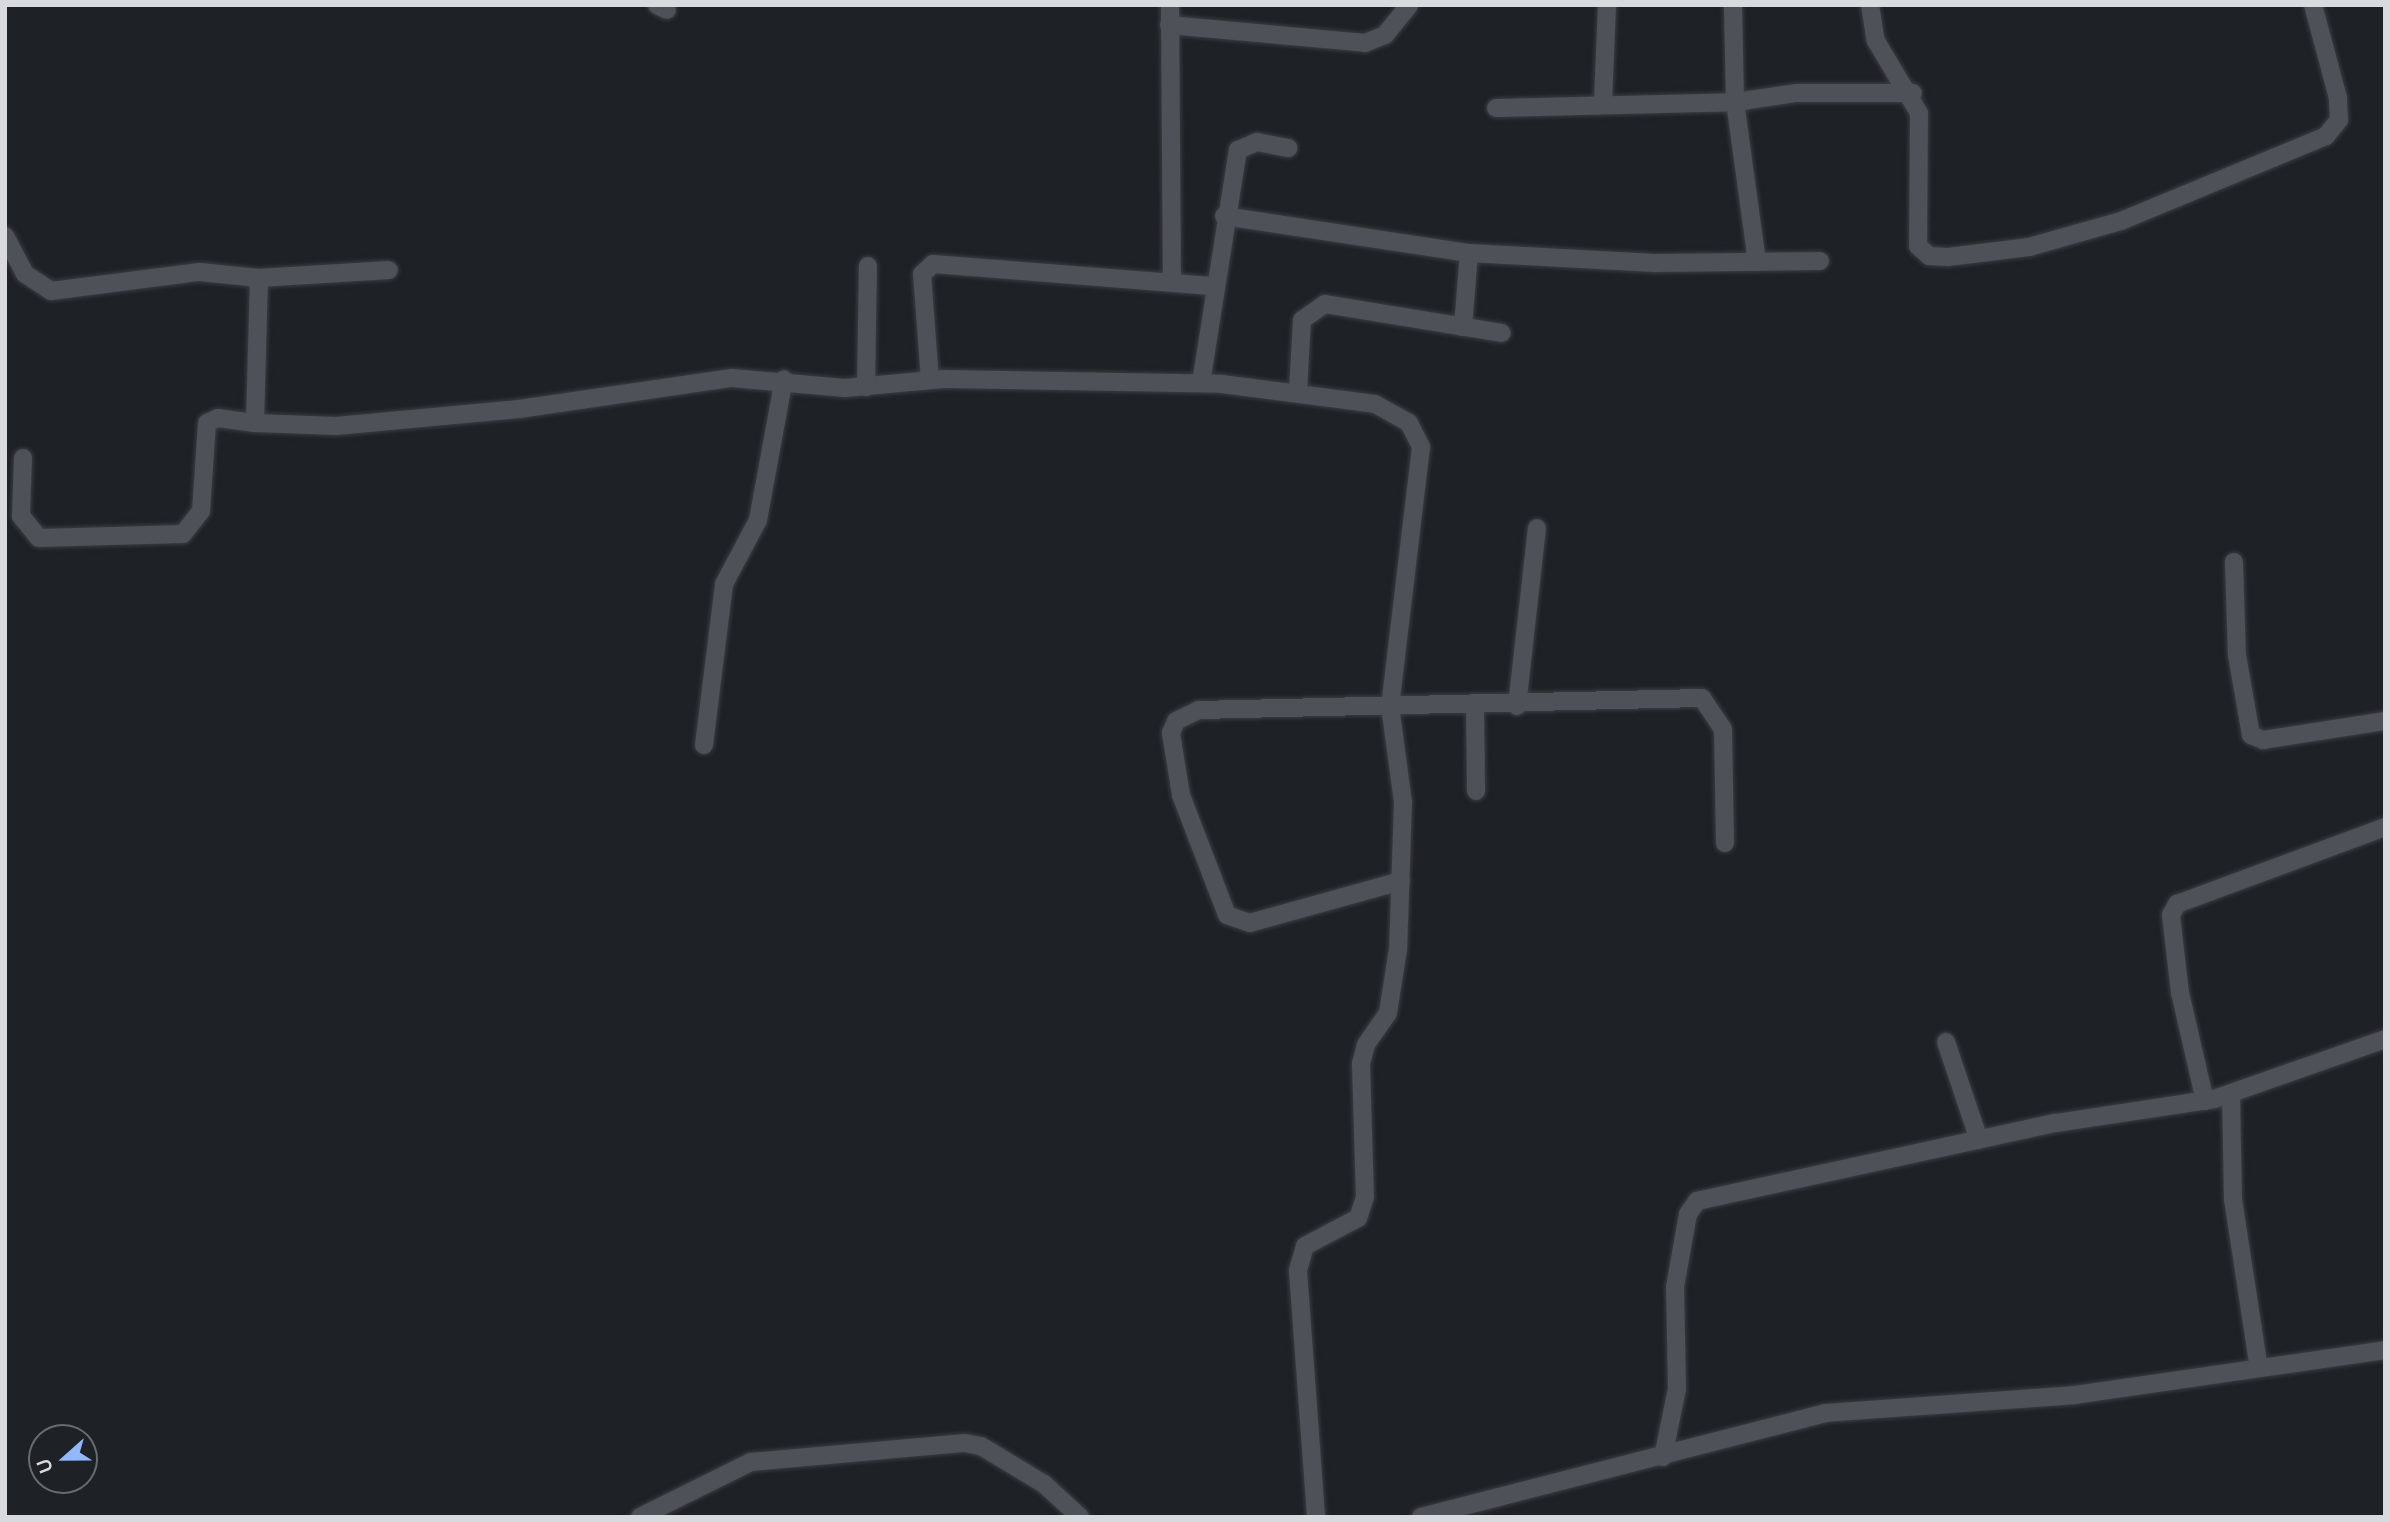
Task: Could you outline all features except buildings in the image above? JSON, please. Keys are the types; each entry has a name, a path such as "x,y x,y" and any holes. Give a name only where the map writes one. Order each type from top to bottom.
{"street":[{"path":"1170,5 1172,281"},
{"path":"1169,25 1365,43 1385,35 1409,5"},
{"path":"1603,101 1607,5"},
{"path":"1733,5 1735,102 1757,262"},
{"path":"1870,5 1876,41 1913,93 1919,113 1918,246 1928,256 1948,257 2029,247 2133,216 2326,136 2339,120 2338,98 2313,5"},
{"path":"1496,108 1603,101 1735,102 1797,93 1913,93"},
{"path":"1201,383 1224,216 1240,146 1288,148"},
{"path":"1224,216 1469,253 1757,262 1819,261"},
{"path":"5,236 25,274 51,291 200,271 259,278 389,270"},
{"path":"1463,327 1469,253"},
{"path":"930,380 922,274 933,264 1215,286"},
{"path":"866,387 868,267"},
{"path":"255,424 259,278"},
{"path":"1298,391 1302,320 1311,309 1325,304 1502,333"},
{"path":"23,458 21,516 39,538 183,534 201,511 207,423 218,418 255,424 336,426 519,409 732,378 784,379 866,387 930,380 1201,383 1298,391 1375,404 1409,423 1421,447 1390,706 1403,802 1401,881 1388,1013 1366,1045 1361,1064 1365,1197 1358,1218 1305,1246 1298,1271 1316,1517"},
{"path":"704,745 724,584 758,520 784,379"},
{"path":"1517,706 1537,528"},
{"path":"2234,562 2237,655 2251,735 2263,740 2385,721"},
{"path":"1401,881 1250,923 1227,915 1181,795 1171,733 1176,721 1199,710 1517,706 1702,698 1710,703 1723,729 1726,843"},
{"path":"1475,706 1476,790"},
{"path":"2205,1101 2180,993 2171,915 2177,904 2385,827"},
{"path":"1663,1457 1676,1389 1675,1287 1692,1206 1979,1140 2205,1101 2385,1039"},
{"path":"1945,1042 1979,1140"},
{"path":"2231,1094 2233,1199 2259,1368"},
{"path":"1421,1517 1663,1457 1746,1429 1825,1413 2004,1403 2385,1350"},
{"path":"640,1517 751,1462 965,1443 981,1446 1044,1484 1080,1517"}]}
